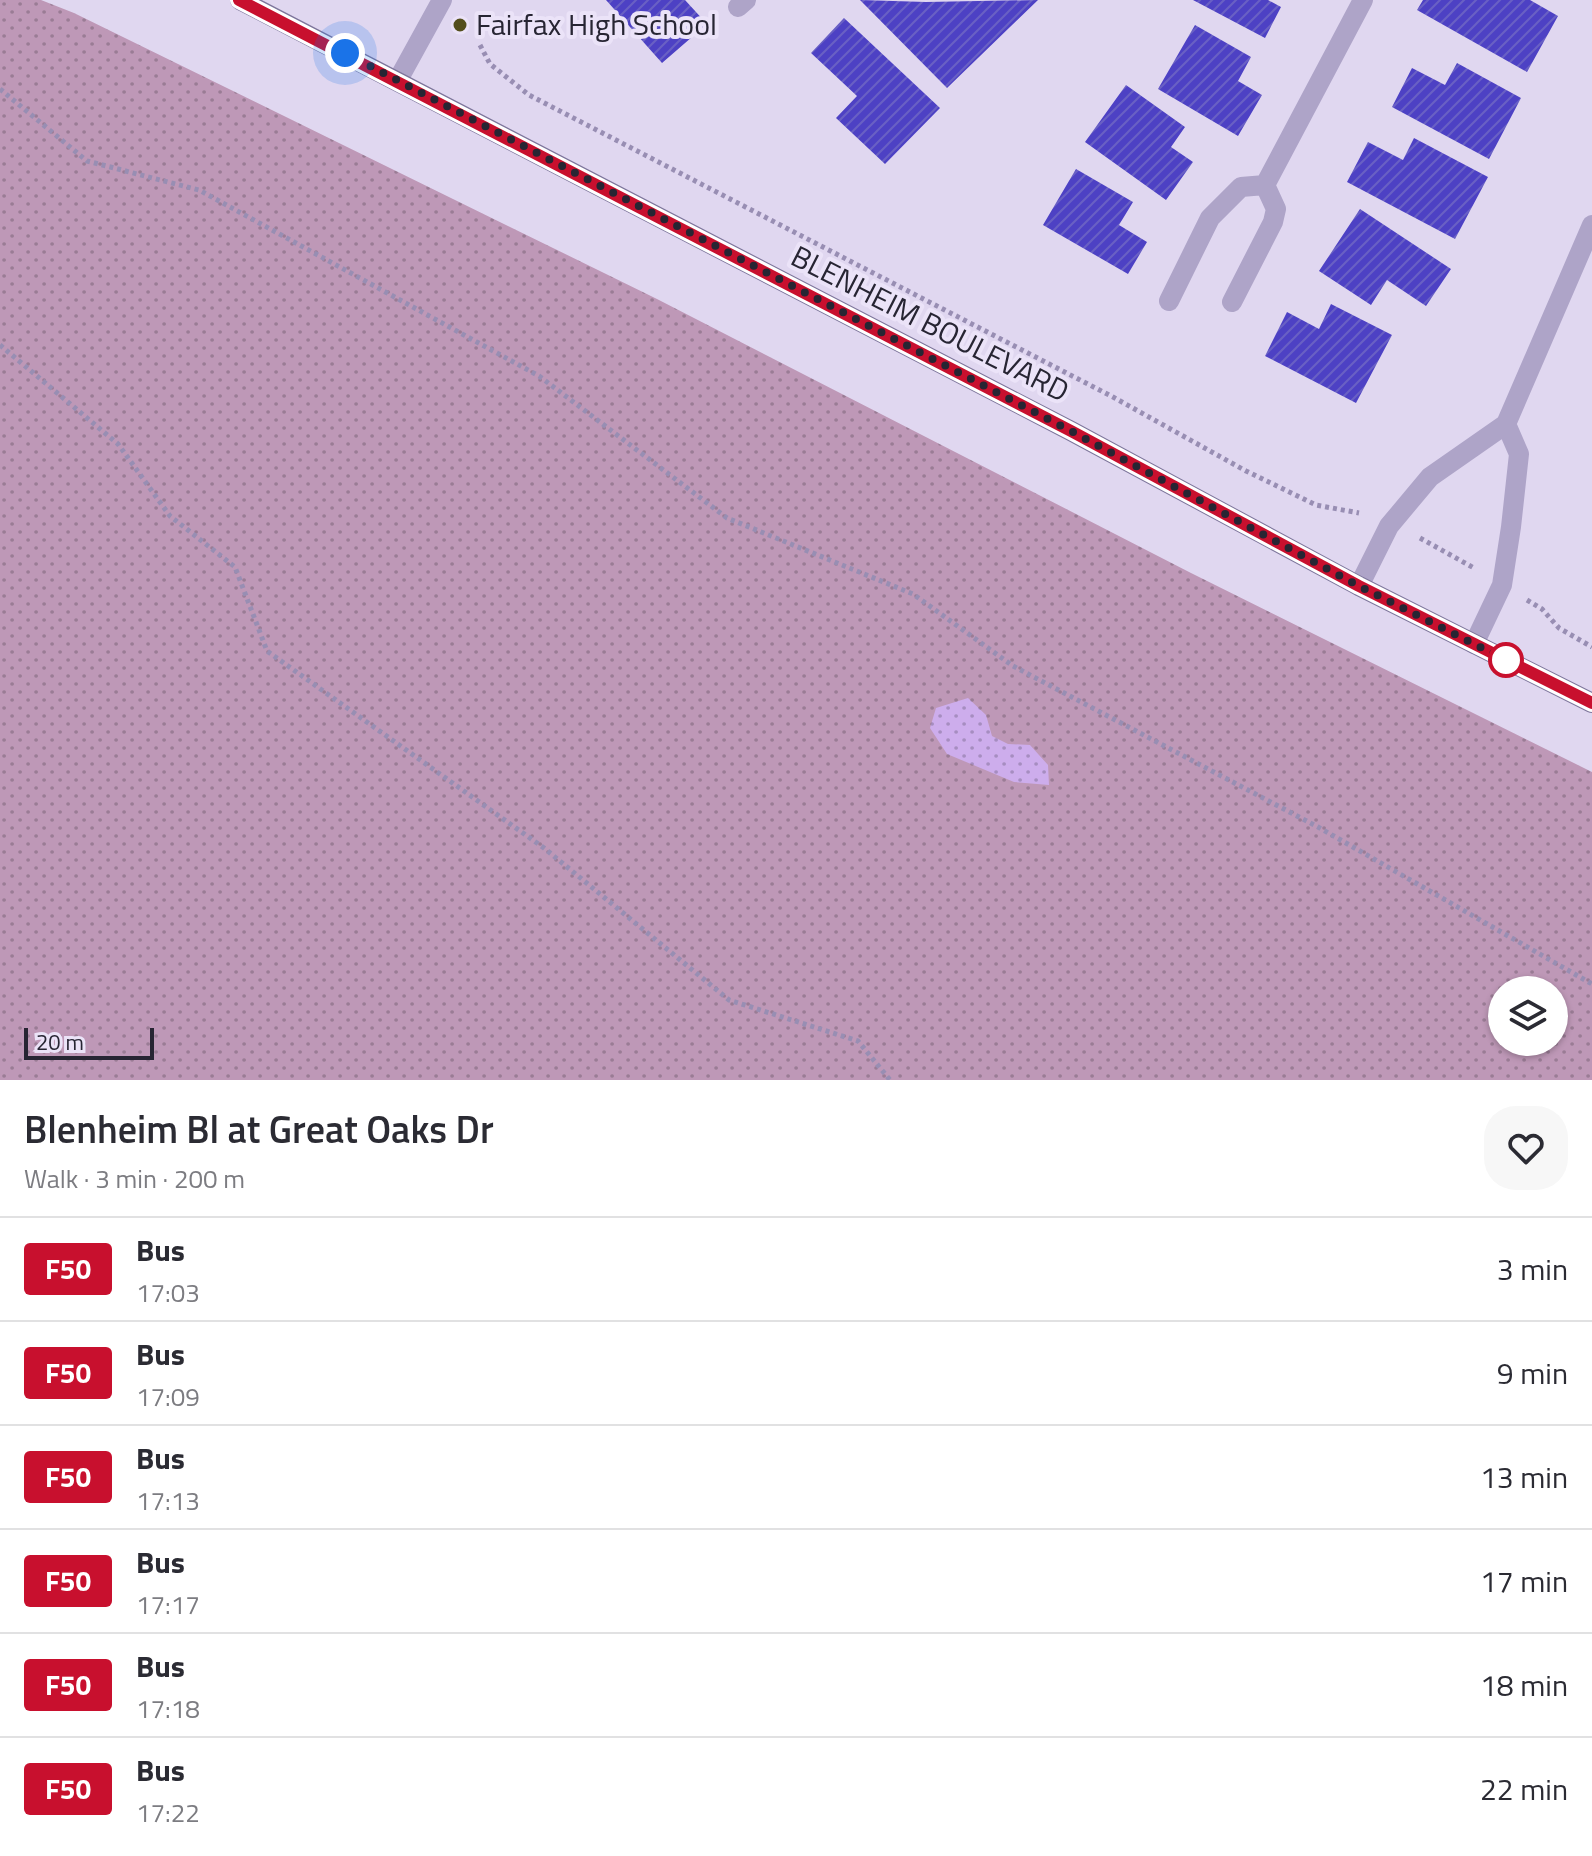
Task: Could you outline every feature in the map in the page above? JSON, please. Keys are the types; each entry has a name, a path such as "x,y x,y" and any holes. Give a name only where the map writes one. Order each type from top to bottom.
{"main road":[{"name":"BLENHEIM BOULEVARD","path":"240,0 1071,431 1359,586 1592,703"}],"street":[{"path":"398,80 442,0"},
{"path":"1265,185 1363,0"},
{"path":"1169,301 1210,218 1241,187 1265,185"},
{"path":"1232,302 1273,222 1276,209 1265,185"},
{"path":"1359,586 1389,526 1430,477 1506,424 1592,225"},
{"path":"1474,644 1502,585 1519,454 1506,424"}],"path":[{"path":"480,45 490,64 529,95 1113,397 1246,471 1316,505 1351,510 1441,549 1542,609 1559,628 1592,647"},
{"path":"0,89 87,161 199,190 539,376 727,518 913,594 1013,666 1318,827 1592,984"},
{"path":"0,345 118,444 170,516 235,567 267,651 544,848 729,1000 858,1041 890,1080"}],"shaded area":[{"path":"0,0 41,0 74,13 657,299 1191,573 1592,772 1592,1080 0,1080"}],"sand":[{"path":"968,698 986,715 992,736 1008,744 1030,745 1048,765 1049,785 1014,782 947,754 930,728 936,708"}],"building":[{"path":"606,0 685,0 707,24 662,63"},
{"path":"860,0 926,2 1038,0 947,88"},
{"path":"1193,0 1268,0 1281,7 1265,38"},
{"path":"1423,0 1530,0 1558,16 1527,72 1417,10"},
{"path":"844,18 940,108 885,164 836,118 857,96 811,53"},
{"path":"1195,25 1251,57 1238,81 1262,95 1238,136 1158,89"},
{"path":"1457,63 1521,98 1489,159 1392,107 1412,68 1445,85"},
{"path":"1126,85 1185,127 1171,147 1193,162 1166,200 1085,142"},
{"path":"1414,138 1488,177 1455,239 1347,182 1368,142 1403,160"},
{"path":"1076,169 1133,202 1119,225 1147,242 1128,274 1043,225"},
{"path":"1360,209 1451,269 1426,306 1387,280 1371,305 1319,271"},
{"path":"1331,304 1392,335 1356,403 1265,356 1287,312 1319,329"}],"bus line":[{"name":"F50","path":"239,0 1071,431 1359,586 1592,703"}],"place":[{"name":"Fairfax High School","path":"460,25"}],"route":[{"path":"345,53 1071,431 1359,586 1512,663 1506,660"}]}
